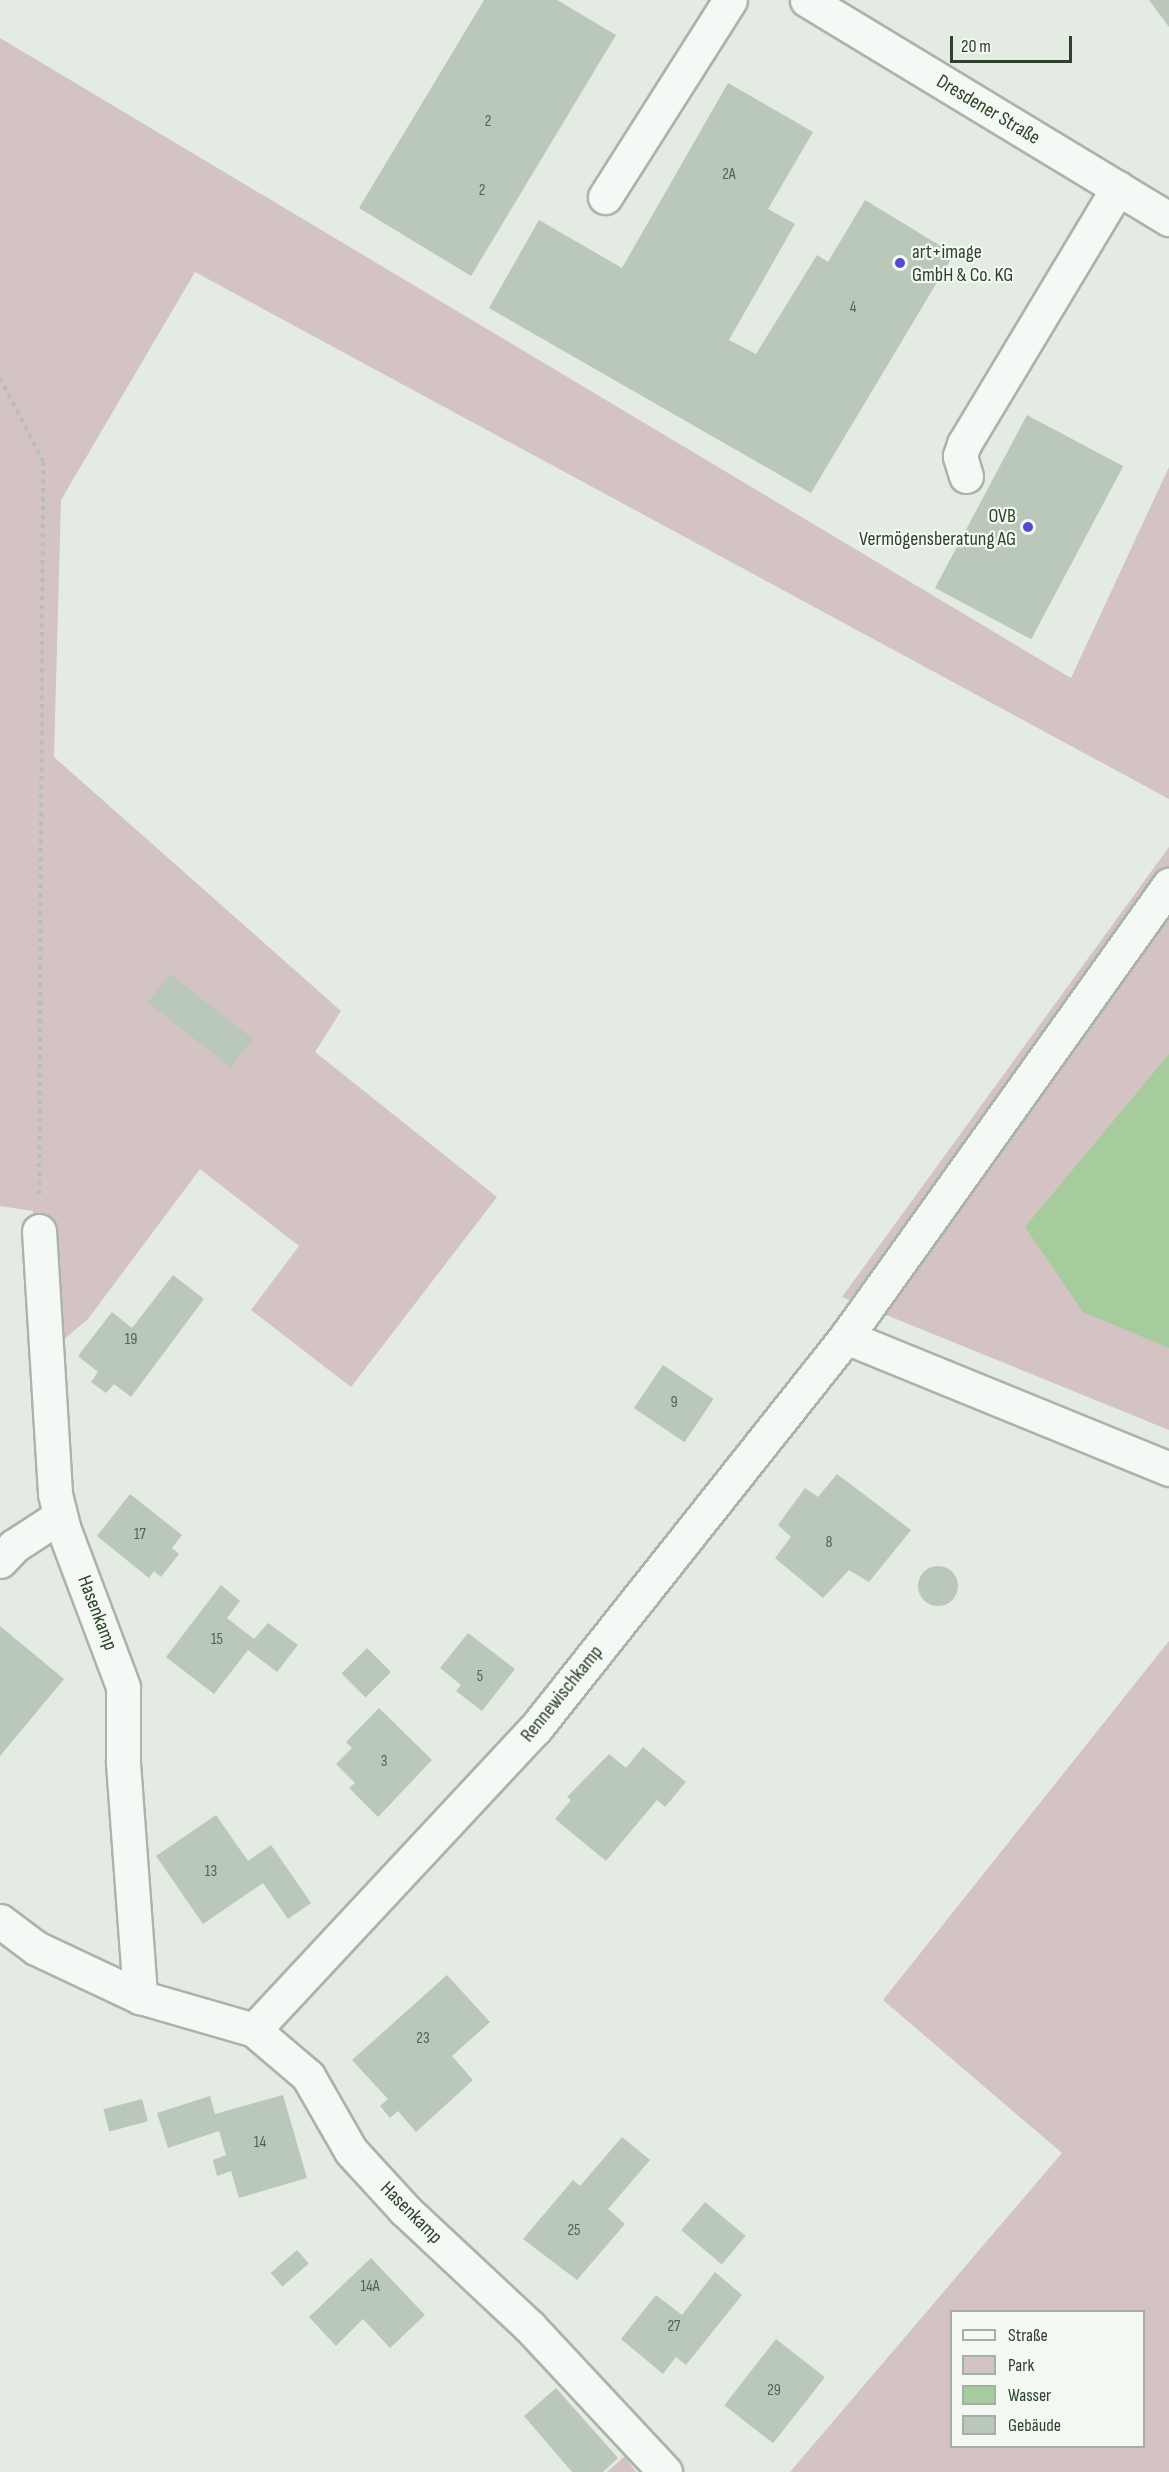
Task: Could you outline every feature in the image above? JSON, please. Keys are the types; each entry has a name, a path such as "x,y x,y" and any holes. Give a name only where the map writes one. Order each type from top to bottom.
{"street":[{"path":"605,197 730,0"},
{"name":"Dresdener Straße","path":"807,0 1169,219"},
{"path":"966,476 960,456 964,444 1118,188"},
{"name":"Rennewischkamp","path":"254,2030 535,1729 846,1337 1169,885"},
{"name":"Hasenkamp","path":"39,1231 46,1389 60,1516 123,1687 123,1763 140,1997"},
{"path":"846,1337 1169,1469"},
{"path":"0,1561 14,1546 60,1516"},
{"name":"Hasenkamp","path":"0,1921 36,1948 140,1997 254,2030 308,2076 351,2151 405,2210 530,2327 665,2472"}],"path":[{"path":"0,378 43,461 39,1231"}],"green space":[{"path":"0,38 1071,678 1169,467 1169,799 195,272 61,500 54,757 341,1011 315,1052 497,1197 351,1387 251,1310 299,1246 200,1169 88,1319 42,1358 33,1211 0,1206"},
{"path":"1169,847 1169,1430 842,1297"},
{"path":"1169,1641 1169,2472 790,2472 1062,2153 883,2000"},
{"path":"625,2456 636,2472 607,2472"}],"water":[{"path":"1169,1054 1169,1348 1083,1312 1025,1227"}],"building":[{"path":"484,0 557,0 616,35 471,276 359,208"},
{"path":"1149,0 1169,0 1169,27"},
{"path":"728,83 813,132 768,209 795,224 729,340 756,354 817,255 828,262 865,200 954,254 811,493 489,308 539,220 622,268"},
{"name":"OVB Vermögensberatung AG","path":"1027,415 1123,466 1031,639 935,588"},
{"path":"170,974 253,1039 231,1067 148,1002"},
{"path":"173,1275 204,1299 131,1397 114,1384 106,1393 91,1382 98,1372 78,1356 112,1312 132,1328"},
{"path":"663,1365 714,1399 684,1442 634,1408"},
{"path":"837,1474 911,1530 869,1582 849,1570 823,1598 775,1558 791,1537 778,1525 805,1488 818,1497"},
{"path":"130,1494 182,1535 172,1548 179,1554 161,1577 154,1571 149,1578 97,1536"},
{"path":"938,1566 952,1572 958,1586 952,1600 938,1606 924,1600 918,1586 924,1572"},
{"path":"221,1585 240,1601 227,1618 254,1639 268,1623 298,1645 277,1672 248,1650 214,1694 166,1657"},
{"path":"0,1626 64,1679 0,1756"},
{"path":"468,1633 515,1669 482,1711 456,1691 461,1685 440,1668"},
{"path":"367,1648 391,1672 366,1697 342,1673"},
{"path":"379,1708 432,1760 378,1817 349,1788 355,1783 336,1764 352,1748 346,1742"},
{"path":"643,1747 686,1782 665,1807 657,1800 606,1861 555,1819 571,1800 567,1797 609,1754 626,1768"},
{"path":"216,1815 248,1861 271,1845 311,1903 288,1919 263,1883 203,1924 156,1856"},
{"path":"447,1975 490,2022 452,2056 473,2080 416,2132 398,2111 390,2118 380,2106 388,2099 352,2060"},
{"path":"283,2095 307,2178 239,2198 231,2171 217,2176 213,2160 226,2155 219,2131 168,2148 157,2113 210,2096 215,2114"},
{"path":"142,2099 148,2121 109,2132 103,2109"},
{"path":"622,2137 650,2160 608,2209 625,2224 577,2280 523,2239 573,2180 580,2186"},
{"path":"705,2202 746,2236 722,2264 681,2230"},
{"path":"297,2250 309,2264 282,2287 271,2273"},
{"path":"371,2258 425,2315 390,2348 363,2319 336,2346 309,2317"},
{"path":"715,2272 742,2295 686,2365 676,2357 663,2374 621,2339 656,2295 682,2315"},
{"path":"776,2339 825,2377 773,2443 724,2405"},
{"path":"556,2388 618,2458 603,2472 572,2472 524,2416"}],"place":[{"name":"art+image GmbH & Co. KG","path":"900,263"},
{"name":"OVB Vermögensberatung AG","path":"1028,527"}]}
